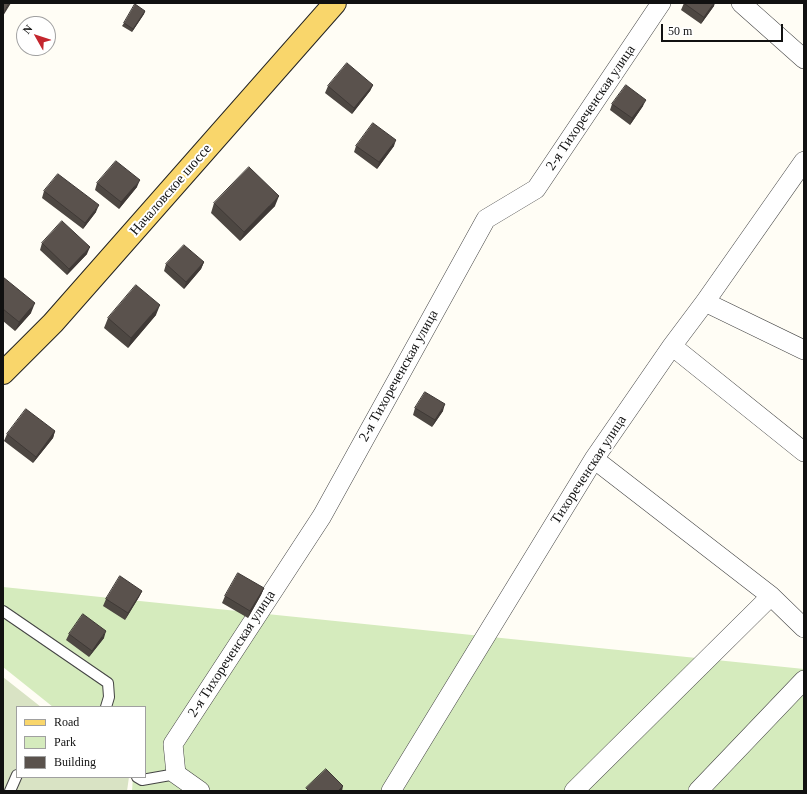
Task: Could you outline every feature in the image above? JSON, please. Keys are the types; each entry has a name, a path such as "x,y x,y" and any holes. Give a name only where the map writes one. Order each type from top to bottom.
{"main road":[{"name":"Началовское шоссе","path":"3,373 53,323 335,3"}],"street":[{"name":"2-я Тихореченская улица","path":"176,774 173,744 322,516 486,219 536,189 661,3"},
{"path":"741,3 804,59"},
{"name":"Тихореченская улица","path":"391,791 594,458 804,161"},
{"path":"705,302 804,350"},
{"path":"672,346 804,452"},
{"path":"594,458 771,596 804,628"},
{"path":"574,791 771,596"},
{"path":"698,791 804,680"},
{"path":"176,774 200,791"}],"lane":[{"path":"3,611 108,683 109,697 106,706"},
{"path":"139,778 142,780 176,774"},
{"path":"10,791 11,785 16,777"}],"green space":[{"path":"3,587 804,669 804,791 132,791 133,778 146,778 146,706 52,706 3,667"},
{"path":"3,677 40,706 16,706 16,778 129,778 127,791 3,791"}],"building":[{"path":"3,3 9,3 4,12 3,11"},
{"path":"684,3 714,3 704,17"},
{"path":"135,4 145,11 133,29 124,23"},
{"path":"347,63 373,85 354,108 328,86"},
{"path":"626,85 646,100 632,118 612,104"},
{"path":"373,123 396,140 379,162 356,146"},
{"path":"116,161 140,180 121,202 97,183"},
{"path":"249,167 279,196 244,232 214,203"},
{"path":"58,174 99,205 85,223 44,191"},
{"path":"62,221 90,247 69,269 42,243"},
{"path":"184,245 204,262 186,282 166,264"},
{"path":"3,277 35,303 19,322 3,309"},
{"path":"136,285 160,305 131,338 108,318"},
{"path":"425,392 445,404 435,420 415,408"},
{"path":"26,409 55,431 36,457 7,434"},
{"path":"238,573 264,588 250,611 225,596"},
{"path":"120,576 142,591 128,613 106,599"},
{"path":"83,614 106,631 92,651 69,634"},
{"path":"326,769 343,786 338,791 309,791 306,788"}]}
